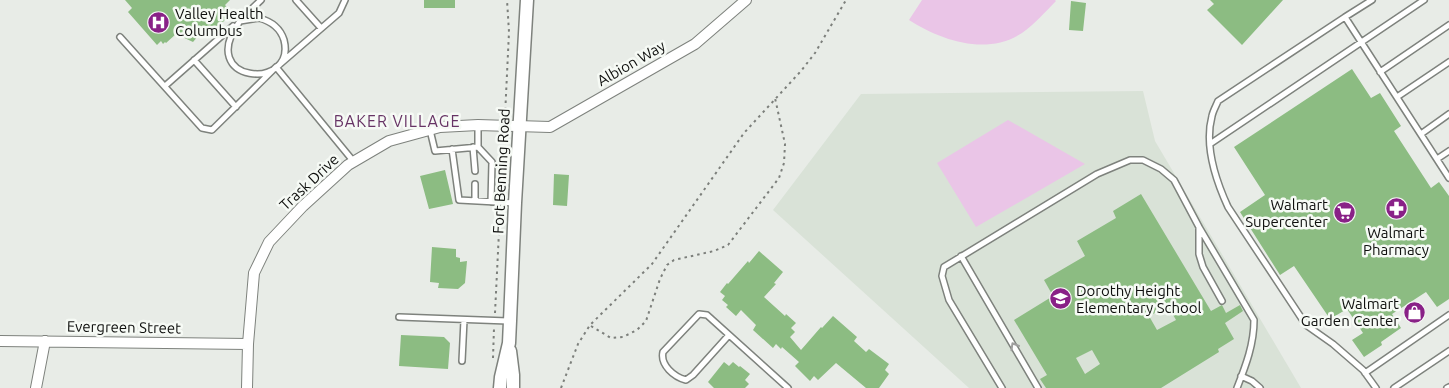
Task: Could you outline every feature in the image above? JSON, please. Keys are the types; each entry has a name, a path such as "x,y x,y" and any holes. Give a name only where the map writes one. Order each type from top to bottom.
{"street":[{"name":"Fort Benning Road","path":"500,388 509,343 527,0"},
{"name":"Albion Way","path":"520,126 550,127 695,44 746,0"},
{"name":"Trask Drive","path":"247,388 248,344 254,273 269,242 303,206 354,162 389,141 440,127 478,125 520,126"},
{"name":"Evergreen Street","path":"0,341 248,344"},
{"path":"36,388 45,341"},
{"name":"Fort Benning Road","path":"509,343 513,388"}],"lane":[{"path":"164,86 240,21 261,0"},
{"path":"296,0 321,28"},
{"path":"120,37 202,128 212,130 276,67 282,60 284,42 276,26 268,20 258,18 240,21 229,37 229,56 241,71 259,75 268,73 276,67 340,12 345,0"},
{"path":"1372,0 1218,101 1212,115 1210,144 1219,187 1228,208 1306,325 1333,344 1365,373 1376,388"},
{"path":"1210,144 1424,0"},
{"path":"1345,17 1449,178"},
{"path":"1380,72 1449,25"},
{"path":"194,60 236,107"},
{"path":"1396,97 1449,62"},
{"path":"276,67 354,162"},
{"path":"1420,134 1449,114"},
{"path":"475,171 478,125"},
{"path":"430,130 435,151 476,147 492,162 491,202"},
{"path":"452,149 459,200 515,203"},
{"path":"1437,159 1449,151"},
{"path":"1002,388 949,300 942,276 944,267 1098,174 1130,160 1143,160 1161,169 1174,180 1199,227 1254,320 1254,337 1236,388"},
{"path":"475,184 475,201"},
{"path":"1199,227 1199,254 1203,267 1222,301"},
{"path":"961,256 1038,388"},
{"path":"729,335 686,380 679,378 663,364 663,352 699,314 707,315 788,388"},
{"path":"1365,373 1449,315"},
{"path":"399,317 510,322"},
{"path":"462,361 464,320"},
{"path":"1394,388 1449,351"},
{"path":"1241,376 1252,381 1260,388"},
{"path":"1402,383 1406,388"}],"path":[{"path":"507,0 509,32"},
{"path":"561,388 578,344 590,325 652,264 744,133 801,71 815,52 846,0"},
{"path":"590,325 611,338 623,337 638,330 646,321 660,279 667,265 674,260 714,251 728,245 779,178 784,163 785,144 775,98"}],"shaded area":[{"path":"922,0 1056,1 1036,22 1022,33 994,44 980,45 950,39 922,28 909,20"},
{"name":"Dorothy Height Elementary School","path":"1143,91 1155,141 1301,388 969,388 773,210 861,94"},
{"path":"1008,120 1085,164 976,227 937,163"}],"building":[{"name":"Valley Health Columbus","path":"125,0 230,0 225,5 233,14 219,25 199,35 193,42 176,34 166,43 163,44 161,41 157,45 128,12 132,8"},
{"path":"424,0 455,0 455,8 424,8"},
{"path":"1210,0 1283,0 1242,45 1207,10 1214,4"},
{"path":"1071,1 1086,3 1083,31 1069,30"},
{"name":"Walmart Supercenter","path":"1352,69 1371,98 1380,93 1401,126 1394,131 1431,188 1439,182 1449,196 1449,299 1437,307 1426,292 1392,314 1401,328 1381,342 1382,345 1364,357 1352,340 1363,333 1347,309 1330,319 1294,266 1280,275 1240,212 1265,195 1234,147"},
{"path":"445,170 453,204 429,209 420,176"},
{"path":"554,174 569,175 567,206 553,205"},
{"path":"1141,194 1211,311 1222,305 1226,313 1240,305 1243,311 1225,323 1234,339 1218,349 1219,352 1161,388 1046,388 1040,379 1047,375 1014,320 1053,296 1044,280 1085,256 1077,241 1116,218 1113,211","holes":["1168,306 1176,320 1157,330 1149,316","1092,350 1100,364 1085,374 1076,358"]},
{"path":"432,247 456,249 456,257 460,258 460,262 467,261 465,283 458,289 438,288 439,283 430,282"},
{"path":"759,251 783,272 774,283 776,284 764,297 785,316 786,314 796,323 791,328 795,332 790,337 801,350 833,316 857,337 854,341 866,352 869,349 889,364 885,370 889,374 879,388 866,388 836,363 818,380 814,376 810,381 795,366 799,362 782,347 781,349 776,344 773,348 753,330 756,325 741,310 736,316 726,307 728,305 722,300 725,296 720,292"},
{"path":"401,335 444,337 450,343 448,369 399,366"},
{"path":"724,362 729,366 733,362 750,374 745,380 749,384 745,388 714,388 708,382"}],"place":[{"name":"Valley Health Columbus","path":"159,22"},
{"name":"Walmart Pharmacy","path":"1396,209"},
{"name":"Walmart Supercenter","path":"1344,213"},
{"name":"Dorothy Height Elementary School","path":"1060,299"},
{"name":"Walmart Garden Center","path":"1415,312"}],"district":[{"name":"BAKER VILLAGE","path":"397,121"}]}
